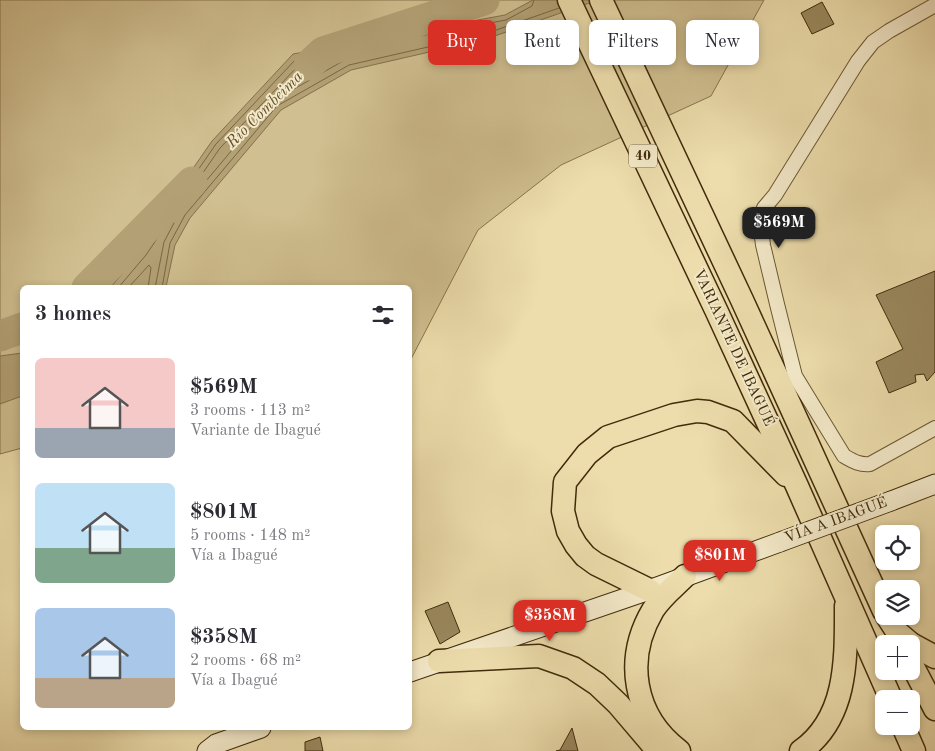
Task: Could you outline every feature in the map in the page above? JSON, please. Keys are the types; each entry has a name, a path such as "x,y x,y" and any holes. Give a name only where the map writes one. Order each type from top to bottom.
{"highway":[{"name":"VARIANTE DE IBAGUÉ","path":"569,0 717,312 797,486 887,690"},
{"name":"VARIANTE DE IBAGUÉ","path":"601,0 742,300 875,591"},
{"path":"649,590 615,575 585,556 576,545 565,520 563,501 565,482 587,454 608,437 687,412 697,411 717,414 733,421 797,486"},
{"path":"678,751 653,726 643,707 638,690 636,655 642,630 654,608 685,576"},
{"path":"801,751 810,745 822,732 835,710 841,690 846,651 846,598"},
{"path":"892,625 900,635"},
{"path":"920,649 935,657"},
{"path":"439,661 539,656 574,668 597,684 618,704 658,751"},
{"path":"920,680 935,709"},
{"path":"907,735 914,751"}],"main road":[{"name":"VÍA A IBAGUÉ","path":"412,671 649,590 931,486"},
{"path":"207,751 216,744 255,730"}],"street":[{"path":"935,5 873,42 858,61 775,195 764,208 760,222 763,245 795,376 844,456 862,465 870,464 935,428"}],"shaded area":[{"path":"0,0 764,0 753,20 686,20 686,65 728,65 711,96 561,165 478,230 412,357 412,285 20,285 20,449 0,454"}],"water":[{"path":"533,0 598,0 541,20 506,20 506,32 496,36 496,20 478,20 505,15"},
{"path":"428,29 428,52 351,70 281,110 190,218 175,245 166,285 107,285 137,249 212,141 293,54"},
{"path":"20,353 20,397 0,404 0,356"}],"building":[{"path":"822,2 834,24 812,34 801,13"},
{"path":"935,271 935,372 927,381 924,374 915,375 916,382 889,393 876,362 903,349 876,295"},
{"path":"448,602 460,632 440,644 425,611"},
{"path":"572,728 578,751 556,751 560,750"},
{"path":"320,737 323,751 305,751 305,742"}],"waterway":[{"name":"Río Combeima","path":"309,65 323,52 484,0"},
{"name":"Río Combeima","path":"90,285 192,182"},
{"name":"Río Combeima","path":"0,336 20,329"}]}
